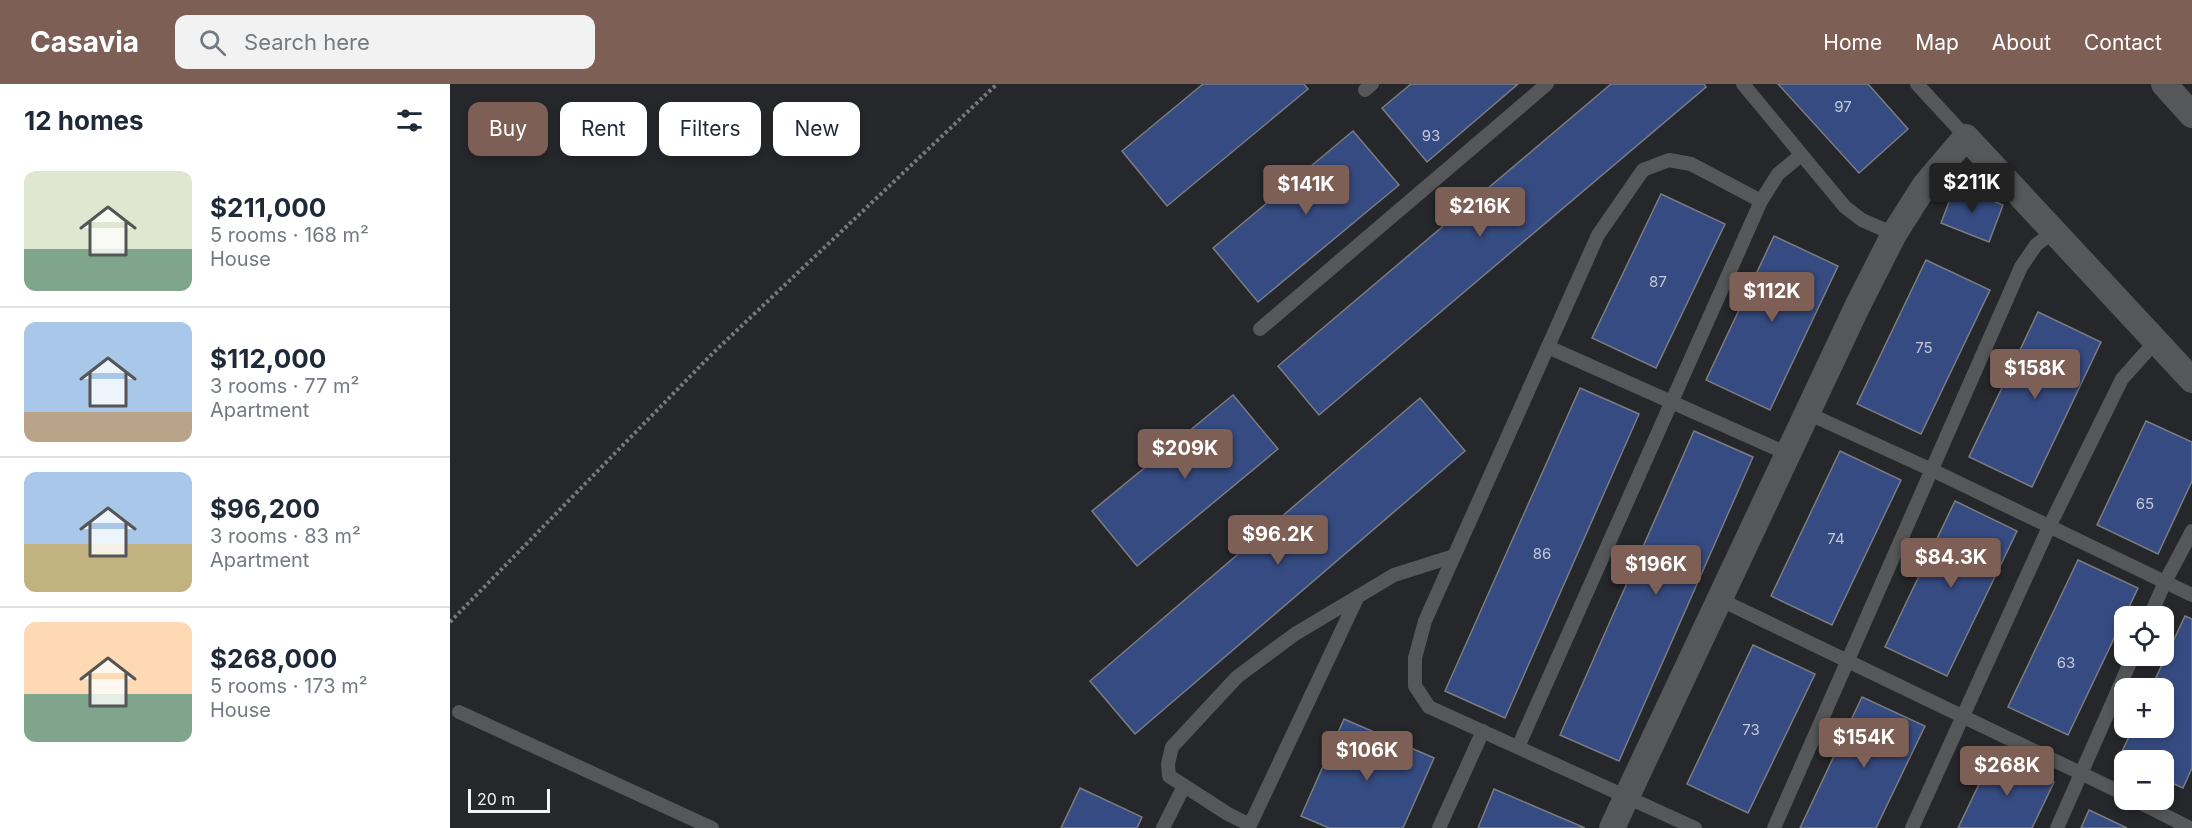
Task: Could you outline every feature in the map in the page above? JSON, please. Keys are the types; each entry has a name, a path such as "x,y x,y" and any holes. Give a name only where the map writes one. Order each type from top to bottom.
{"street":[{"path":"2164,84 2192,116"},
{"path":"1612,828 1894,234 1925,185 1966,137 2192,380"}],"lane":[{"path":"1260,329 1547,84"},
{"path":"1743,84 1845,207 1862,220 1894,234"},
{"path":"1917,84 1966,137"},
{"path":"1518,747 1761,201 1778,174 1801,155"},
{"path":"1695,828 1429,707 1415,686 1415,658 1425,621 1598,235 1643,170 1669,160 1691,164 1761,201"},
{"path":"1774,828 2021,267 2036,245 2053,232"},
{"path":"1912,828 2049,527 2122,379 2155,342"},
{"path":"1548,347 1788,454"},
{"path":"1807,414 1932,470 2192,595"},
{"path":"2154,606 2192,531"},
{"path":"1358,596 1252,827 1169,776 1168,764 1172,747 1237,677 1295,634 1358,596 1394,575 1454,556"},
{"path":"1719,599 2114,789"},
{"path":"2057,828 2129,666"},
{"path":"459,712 712,828"},
{"path":"1439,828 1483,731"},
{"path":"1163,828 1184,786"},
{"path":"2155,810 2190,828"},
{"path":"676,828 683,815"}],"path":[{"path":"450,622 713,354 997,84"}],"building":[{"path":"1203,84 1304,84 1308,89 1167,206 1122,151"},
{"path":"1411,84 1518,84 1427,162 1382,108"},
{"path":"1611,84 1704,84 1706,87 1319,415 1278,366"},
{"path":"1778,84 1868,84 1908,129 1859,173"},
{"path":"1353,131 1399,185 1258,302 1213,248"},
{"path":"1955,186 2003,205 1989,242 1941,223"},
{"path":"1661,194 1725,224 1656,368 1592,338"},
{"path":"1774,236 1838,266 1770,410 1706,380"},
{"path":"1926,260 1990,290 1921,434 1857,404"},
{"path":"2038,312 2101,342 2032,487 1969,457"},
{"path":"1580,388 1639,414 1505,718 1445,691"},
{"path":"1233,395 1278,449 1137,566 1092,511"},
{"path":"1420,398 1465,451 1135,734 1090,681"},
{"path":"2146,421 2192,442 2192,481 2158,554 2097,525"},
{"path":"1694,431 1753,457 1619,761 1560,735"},
{"path":"1840,451 1901,480 1832,625 1771,596"},
{"path":"1955,501 2017,531 1947,676 1885,647"},
{"path":"2078,560 2138,588 2129,606 2114,606 2114,638 2068,735 2008,707"},
{"path":"2185,616 2192,619 2192,768 2183,788 2174,784 2174,750 2123,750 2128,738 2174,738 2174,678 2156,678 2161,666 2174,666 2174,639"},
{"path":"1753,645 1815,674 1748,813 1687,784"},
{"path":"1862,697 1925,726 1876,828 1800,828"},
{"path":"1344,719 1434,758 1403,828 1329,828 1301,816"},
{"path":"1994,753 2054,782 2032,828 1958,828"},
{"path":"1080,788 1142,817 1137,828 1061,828"},
{"path":"1494,789 1585,828 1478,828"},
{"path":"2089,810 2127,828 2081,828"}]}
